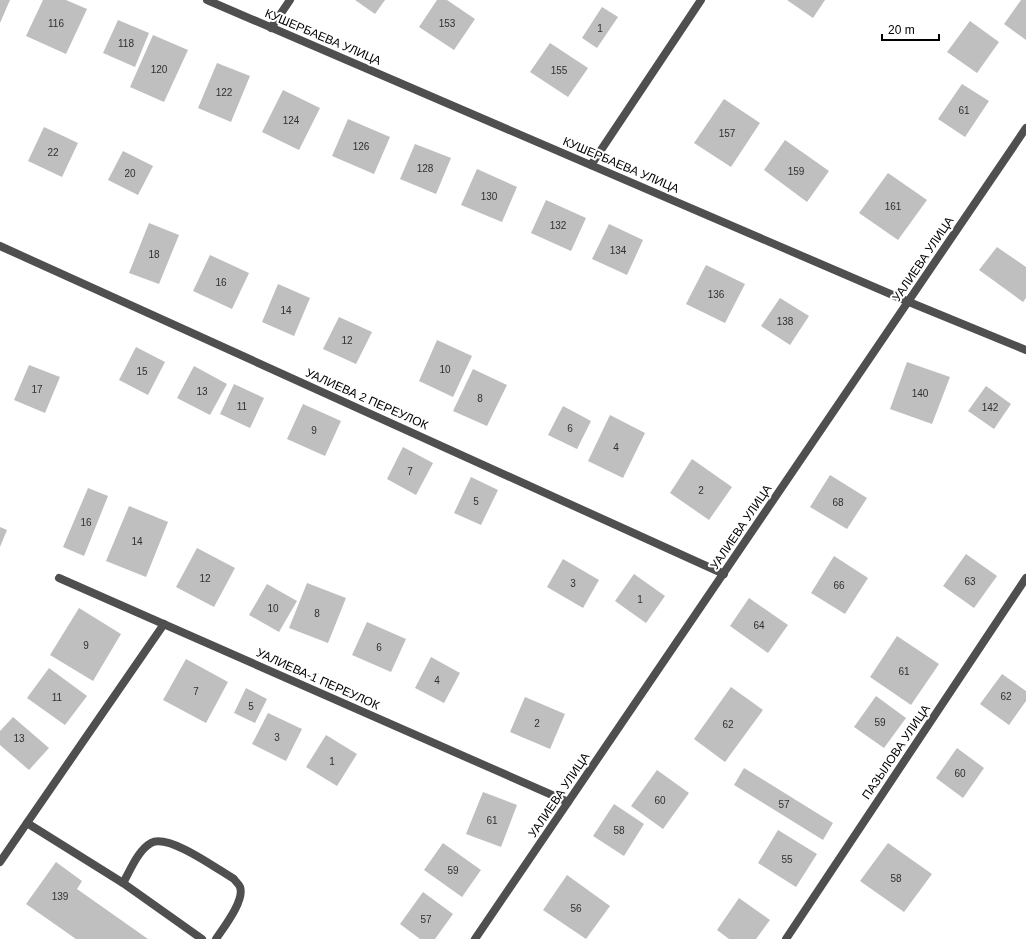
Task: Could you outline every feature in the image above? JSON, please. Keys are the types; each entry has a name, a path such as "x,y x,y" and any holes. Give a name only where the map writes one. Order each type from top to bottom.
{"street":[{"name":"КУШЕРБАЕВА УЛИЦА","path":"207,0 909,302 1026,350"},
{"path":"272,28 290,0"},
{"path":"591,165 701,0"},
{"name":"УАЛИЕВА УЛИЦА","path":"475,939 1026,128"},
{"name":"УАЛИЕВА 2 ПЕРЕУЛОК","path":"0,246 724,574"},
{"name":"УАЛИЕВА-1 ПЕРЕУЛОК","path":"59,578 568,802"},
{"name":"ПАЗЫЛОВА УЛИЦА","path":"786,939 1026,578"},
{"path":"0,862 164,624"},
{"path":"27,823 123,883 202,939"},
{"path":"123,883 143,849 151,842 160,840 172,843 234,879 240,886 241,894 238,902 216,939"}],"building":[{"path":"0,0 10,0 0,23"},
{"path":"43,0 66,0 87,9 66,54 26,36"},
{"path":"355,0 385,0 375,14"},
{"path":"437,0 447,0 475,19 454,50 419,27"},
{"path":"787,0 825,0 813,18"},
{"path":"1021,0 1026,0 1026,40 1004,24"},
{"path":"602,7 618,17 597,48 582,38"},
{"path":"118,20 149,33 135,67 103,53"},
{"path":"970,21 999,42 977,73 947,52"},
{"path":"153,35 188,50 164,102 130,87"},
{"path":"550,43 588,68 568,97 530,72"},
{"path":"217,63 250,76 231,122 198,108"},
{"path":"962,84 989,101 965,137 938,119"},
{"path":"283,90 320,108 299,150 262,132"},
{"path":"724,99 760,123 731,167 694,143"},
{"path":"348,119 390,137 374,174 332,156"},
{"path":"44,127 78,143 62,177 28,161"},
{"path":"785,140 829,171 807,202 764,170"},
{"path":"415,144 451,158 436,194 400,179"},
{"path":"123,151 153,166 138,195 108,180"},
{"path":"477,169 517,187 502,222 461,205"},
{"path":"888,173 927,200 898,240 859,213"},
{"path":"546,200 586,218 571,251 531,233"},
{"path":"149,223 179,235 159,284 129,273"},
{"path":"609,224 643,240 627,275 592,259"},
{"path":"997,247 1026,267 1026,298 1023,302 979,270"},
{"path":"210,255 249,273 232,309 193,291"},
{"path":"706,265 745,284 725,323 686,304"},
{"path":"278,284 310,298 294,336 262,322"},
{"path":"780,298 809,316 790,345 761,326"},
{"path":"339,317 372,332 356,364 323,349"},
{"path":"437,340 472,356 453,397 419,381"},
{"path":"136,347 165,362 148,395 119,380"},
{"path":"907,362 950,377 932,424 890,409"},
{"path":"29,365 60,377 45,413 14,400"},
{"path":"194,366 227,384 210,415 177,398"},
{"path":"473,369 507,385 487,426 453,411"},
{"path":"234,384 264,398 250,428 220,414"},
{"path":"986,386 1011,404 994,429 968,411"},
{"path":"303,404 341,421 325,456 287,439"},
{"path":"563,406 591,421 577,449 548,435"},
{"path":"610,415 645,433 623,478 588,461"},
{"path":"403,447 433,463 416,495 387,479"},
{"path":"692,459 732,487 709,520 670,493"},
{"path":"830,475 867,498 847,529 810,507"},
{"path":"471,477 498,490 481,525 454,513"},
{"path":"88,488 108,496 84,556 63,547"},
{"path":"129,506 168,522 146,577 106,561"},
{"path":"0,527 7,530 0,547"},
{"path":"197,548 235,568 214,607 176,587"},
{"path":"966,554 997,576 974,608 943,586"},
{"path":"834,556 868,578 845,614 811,593"},
{"path":"563,559 599,580 583,608 547,587"},
{"path":"634,574 665,596 646,623 615,601"},
{"path":"307,583 346,598 328,643 289,628"},
{"path":"267,584 297,601 279,632 249,615"},
{"path":"749,598 788,625 768,653 730,626"},
{"path":"79,608 121,634 93,681 50,655"},
{"path":"367,622 406,639 391,672 352,655"},
{"path":"897,636 939,664 911,705 870,677"},
{"path":"431,657 460,673 444,703 415,688"},
{"path":"186,659 228,682 206,723 163,700"},
{"path":"49,668 87,696 65,725 27,698"},
{"path":"1002,674 1026,691 1026,701 1009,725 980,704"},
{"path":"731,687 763,710 725,762 694,739"},
{"path":"246,688 267,699 255,723 234,713"},
{"path":"876,696 906,718 884,748 854,727"},
{"path":"525,697 565,714 550,749 510,732"},
{"path":"268,713 302,729 286,761 252,744"},
{"path":"13,717 49,748 29,770 0,745 0,731"},
{"path":"326,735 357,754 337,786 306,767"},
{"path":"957,748 984,768 963,798 936,778"},
{"path":"744,768 833,823 823,840 734,785"},
{"path":"657,770 689,793 663,829 631,806"},
{"path":"483,792 517,805 501,847 466,834"},
{"path":"614,804 644,824 624,856 593,836"},
{"path":"778,830 817,854 796,887 758,863"},
{"path":"443,843 481,870 462,897 424,870"},
{"path":"888,843 932,874 904,912 860,881"},
{"path":"56,862 82,881 77,889 148,939 76,939 26,904"},
{"path":"567,875 610,906 586,939 543,910"},
{"path":"423,892 453,914 435,939 420,939 400,924"},
{"path":"739,898 770,920 756,939 729,939 717,930"}]}
